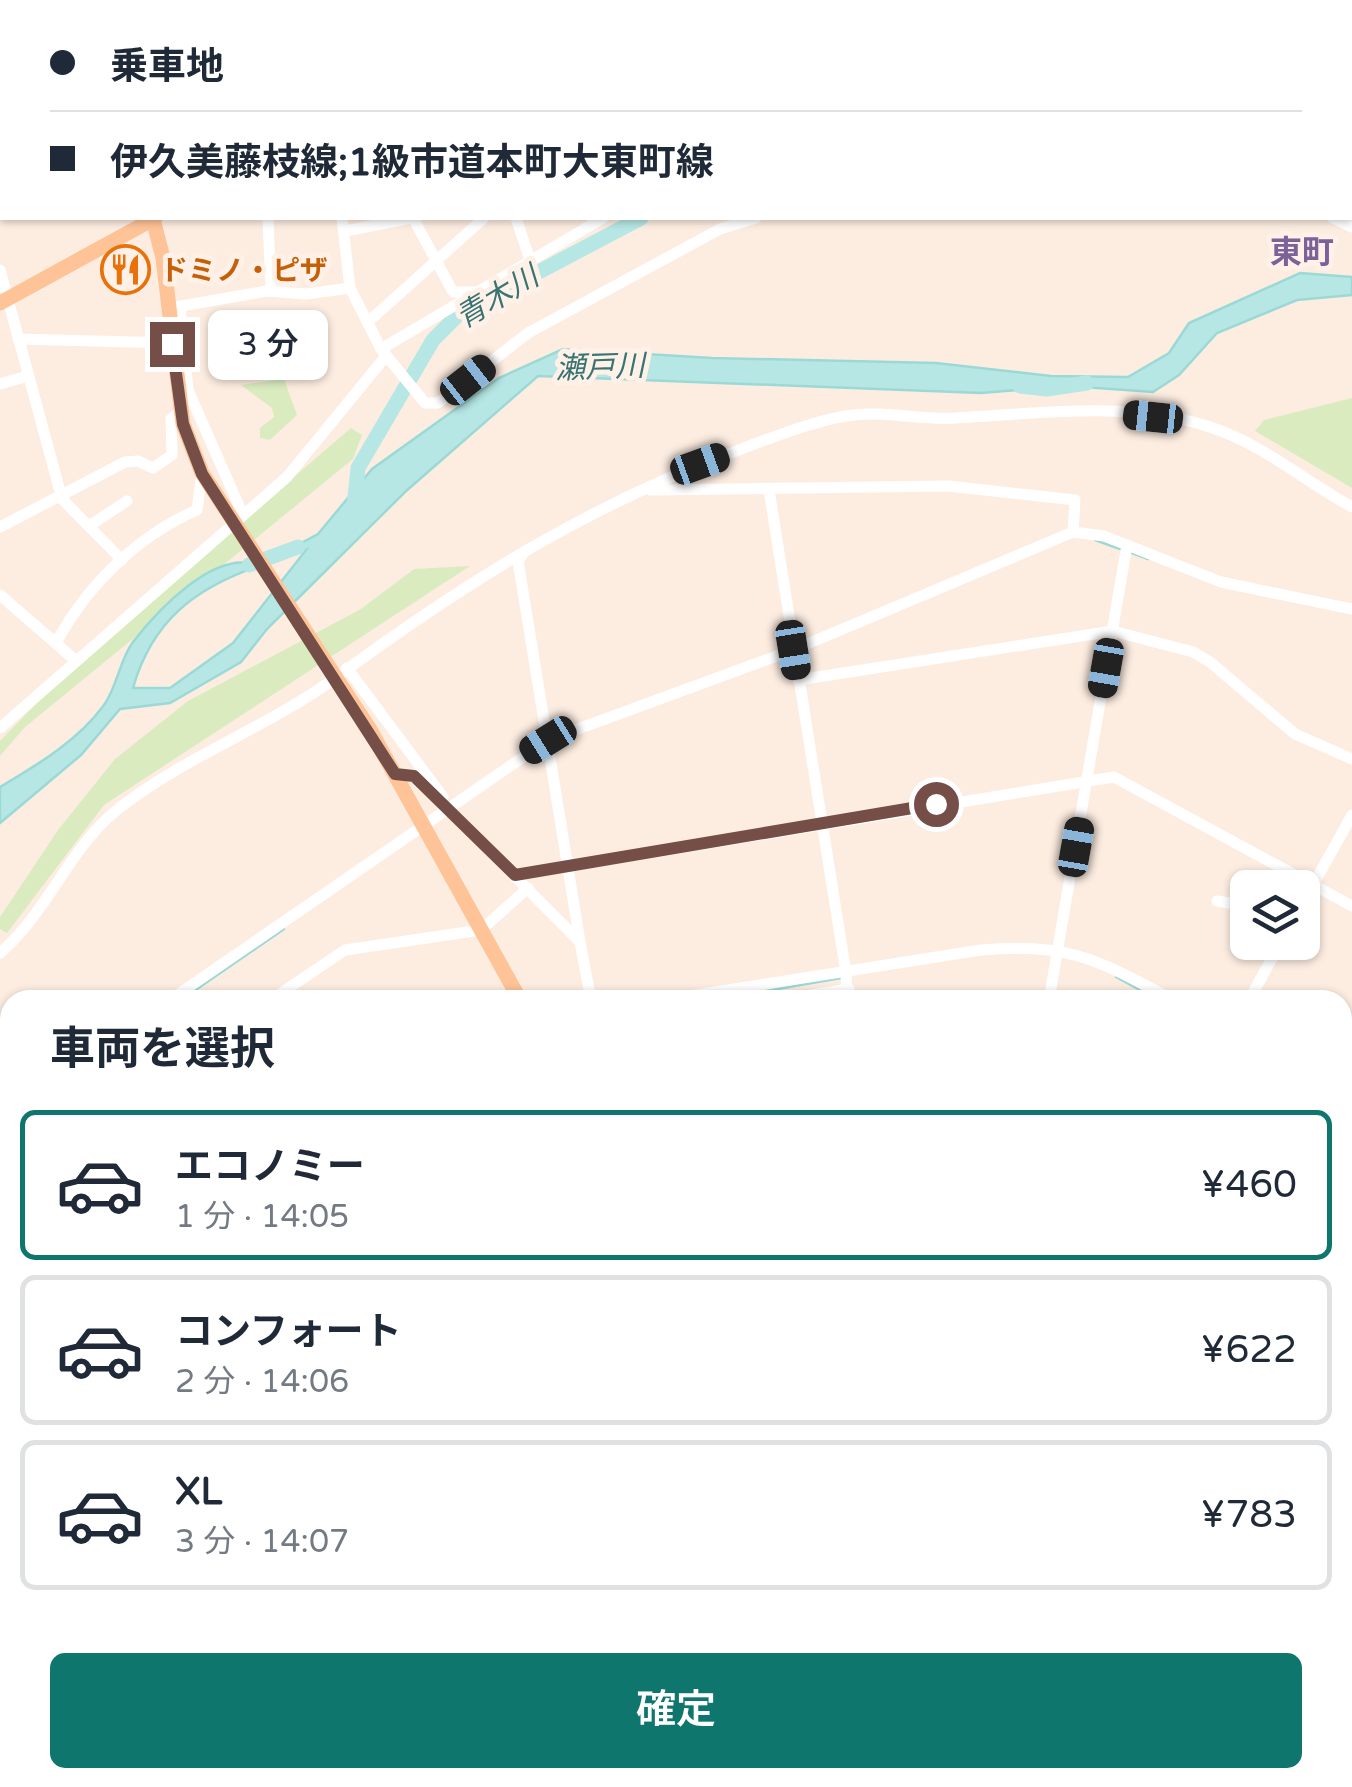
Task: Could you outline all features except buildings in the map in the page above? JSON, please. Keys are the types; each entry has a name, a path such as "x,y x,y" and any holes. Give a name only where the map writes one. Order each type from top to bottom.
{"main road":[{"path":"4,302 150,220"},
{"path":"154,220 174,307 172,344 180,412 202,474 342,673 514,990"}],"street":[{"path":"268,220 271,291"},
{"path":"343,220 350,288 384,352 425,403 438,403 528,333 720,228 749,220"},
{"path":"346,231 402,220"},
{"path":"413,220 453,292 474,292"},
{"path":"368,322 482,220"},
{"path":"517,220 530,260"},
{"path":"0,728 312,452 384,352 474,292 600,220"},
{"path":"0,270 4,302 18,339 60,496 122,560"},
{"path":"237,521 188,390 174,307 271,291 306,294 350,288"},
{"path":"18,339 172,344"},
{"path":"0,384 28,376"},
{"path":"0,527 125,462 138,461 153,468 172,455 172,420 180,412"},
{"path":"0,953 50,898 96,831 116,811 208,750 342,673 531,544 675,473 790,431 851,415 958,418 1112,413 1186,420 1230,434 1352,507"},
{"path":"56,641 78,602 122,560 170,522 197,510 202,474"},
{"path":"642,490 1005,490 1076,500 1073,532"},
{"path":"769,490 848,990"},
{"path":"89,526 127,500"},
{"path":"184,990 548,740 793,650 1073,532 1104,536 1221,582 1352,609"},
{"path":"531,544 518,561 588,990"},
{"path":"1052,990 1127,545"},
{"path":"0,595 75,660"},
{"path":"798,680 1113,631 1174,645 1210,662 1294,734 1352,759"},
{"path":"342,673 448,808"},
{"path":"395,774 414,776 580,942"},
{"path":"515,875 1088,779 1128,782 1287,870"},
{"path":"1320,874 1352,815"},
{"path":"287,990 345,950 481,930 528,888"},
{"path":"1320,888 1352,906"},
{"path":"1217,902 1230,904"},
{"path":"731,990 981,950 1058,948 1107,964 1155,990"},
{"path":"1255,990 1271,960"}],"green space":[{"path":"284,379 297,415 270,440 260,438 260,428 274,417 272,408 241,385"},
{"path":"1352,398 1352,488 1255,431 1264,420"},
{"path":"351,428 362,435 353,459 25,727 0,756 0,741 70,669"},
{"path":"470,566 104,805 7,933 0,929 0,917 58,830 115,759 188,701 361,609 414,569"}],"water":[{"path":"1300,273 1352,277 1352,295 1297,300 1217,333 1179,375 1153,392 1069,386 981,393 538,376 405,492 267,629 241,662 170,703 120,709 81,755 0,823 0,787 56,751 94,718 108,698 133,642 172,599 225,566 259,566 215,585 179,610 152,644 133,688 170,688 233,643 306,550 284,558 281,554 318,534 372,469 499,378 563,349 712,358 936,363 1051,376 1128,377 1169,353 1189,323"}],"waterway":[{"name":"青木川","path":"354,507 358,468 433,340 459,314 637,220"},
{"name":"瀬戸川","path":"1020,386 1047,389 1087,383"},
{"path":"1095,540 1120,549"},
{"name":"瀬戸川","path":"249,565 298,547"},
{"path":"1132,553 1148,559"},
{"path":"196,990 284,929"},
{"path":"1116,977 1140,990"},
{"path":"772,990 841,978"}],"place":[{"name":"ドミノ・ピザ","path":"125,270"}],"district":[{"name":"東町","path":"1302,252"}],"route":[{"path":"172,344 183,424 202,474 334,673 395,774 407,772 414,776 515,875 936,804"}]}
